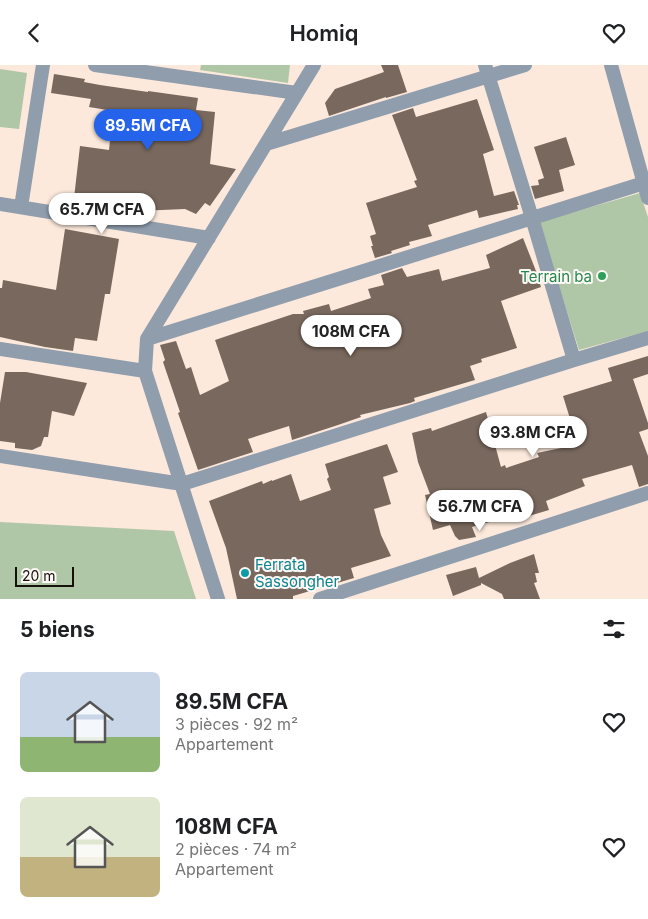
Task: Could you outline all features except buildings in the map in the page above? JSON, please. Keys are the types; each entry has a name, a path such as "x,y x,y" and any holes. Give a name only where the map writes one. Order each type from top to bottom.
{"street":[{"path":"21,207 43,65"},
{"path":"95,65 193,71 297,93"},
{"path":"218,599 145,371 147,339 314,65"},
{"path":"266,144 486,71 525,65"},
{"path":"611,65 648,199"},
{"path":"486,71 574,360"},
{"path":"147,339 644,183"},
{"path":"0,204 208,238"},
{"path":"0,456 182,484 648,338"},
{"path":"0,349 145,371"},
{"path":"320,599 648,493"}],"green space":[{"path":"201,65 290,65 288,83 200,70"},
{"path":"0,69 27,73 19,129 0,127"},
{"name":"Terrain ba","path":"640,193 648,217 648,331 579,350 539,222"},
{"path":"0,522 174,531 196,599 0,599"}],"place":[{"name":"Terrain ba","path":"602,276"},
{"name":"Ferrata Sassongher","path":"245,573"}]}
